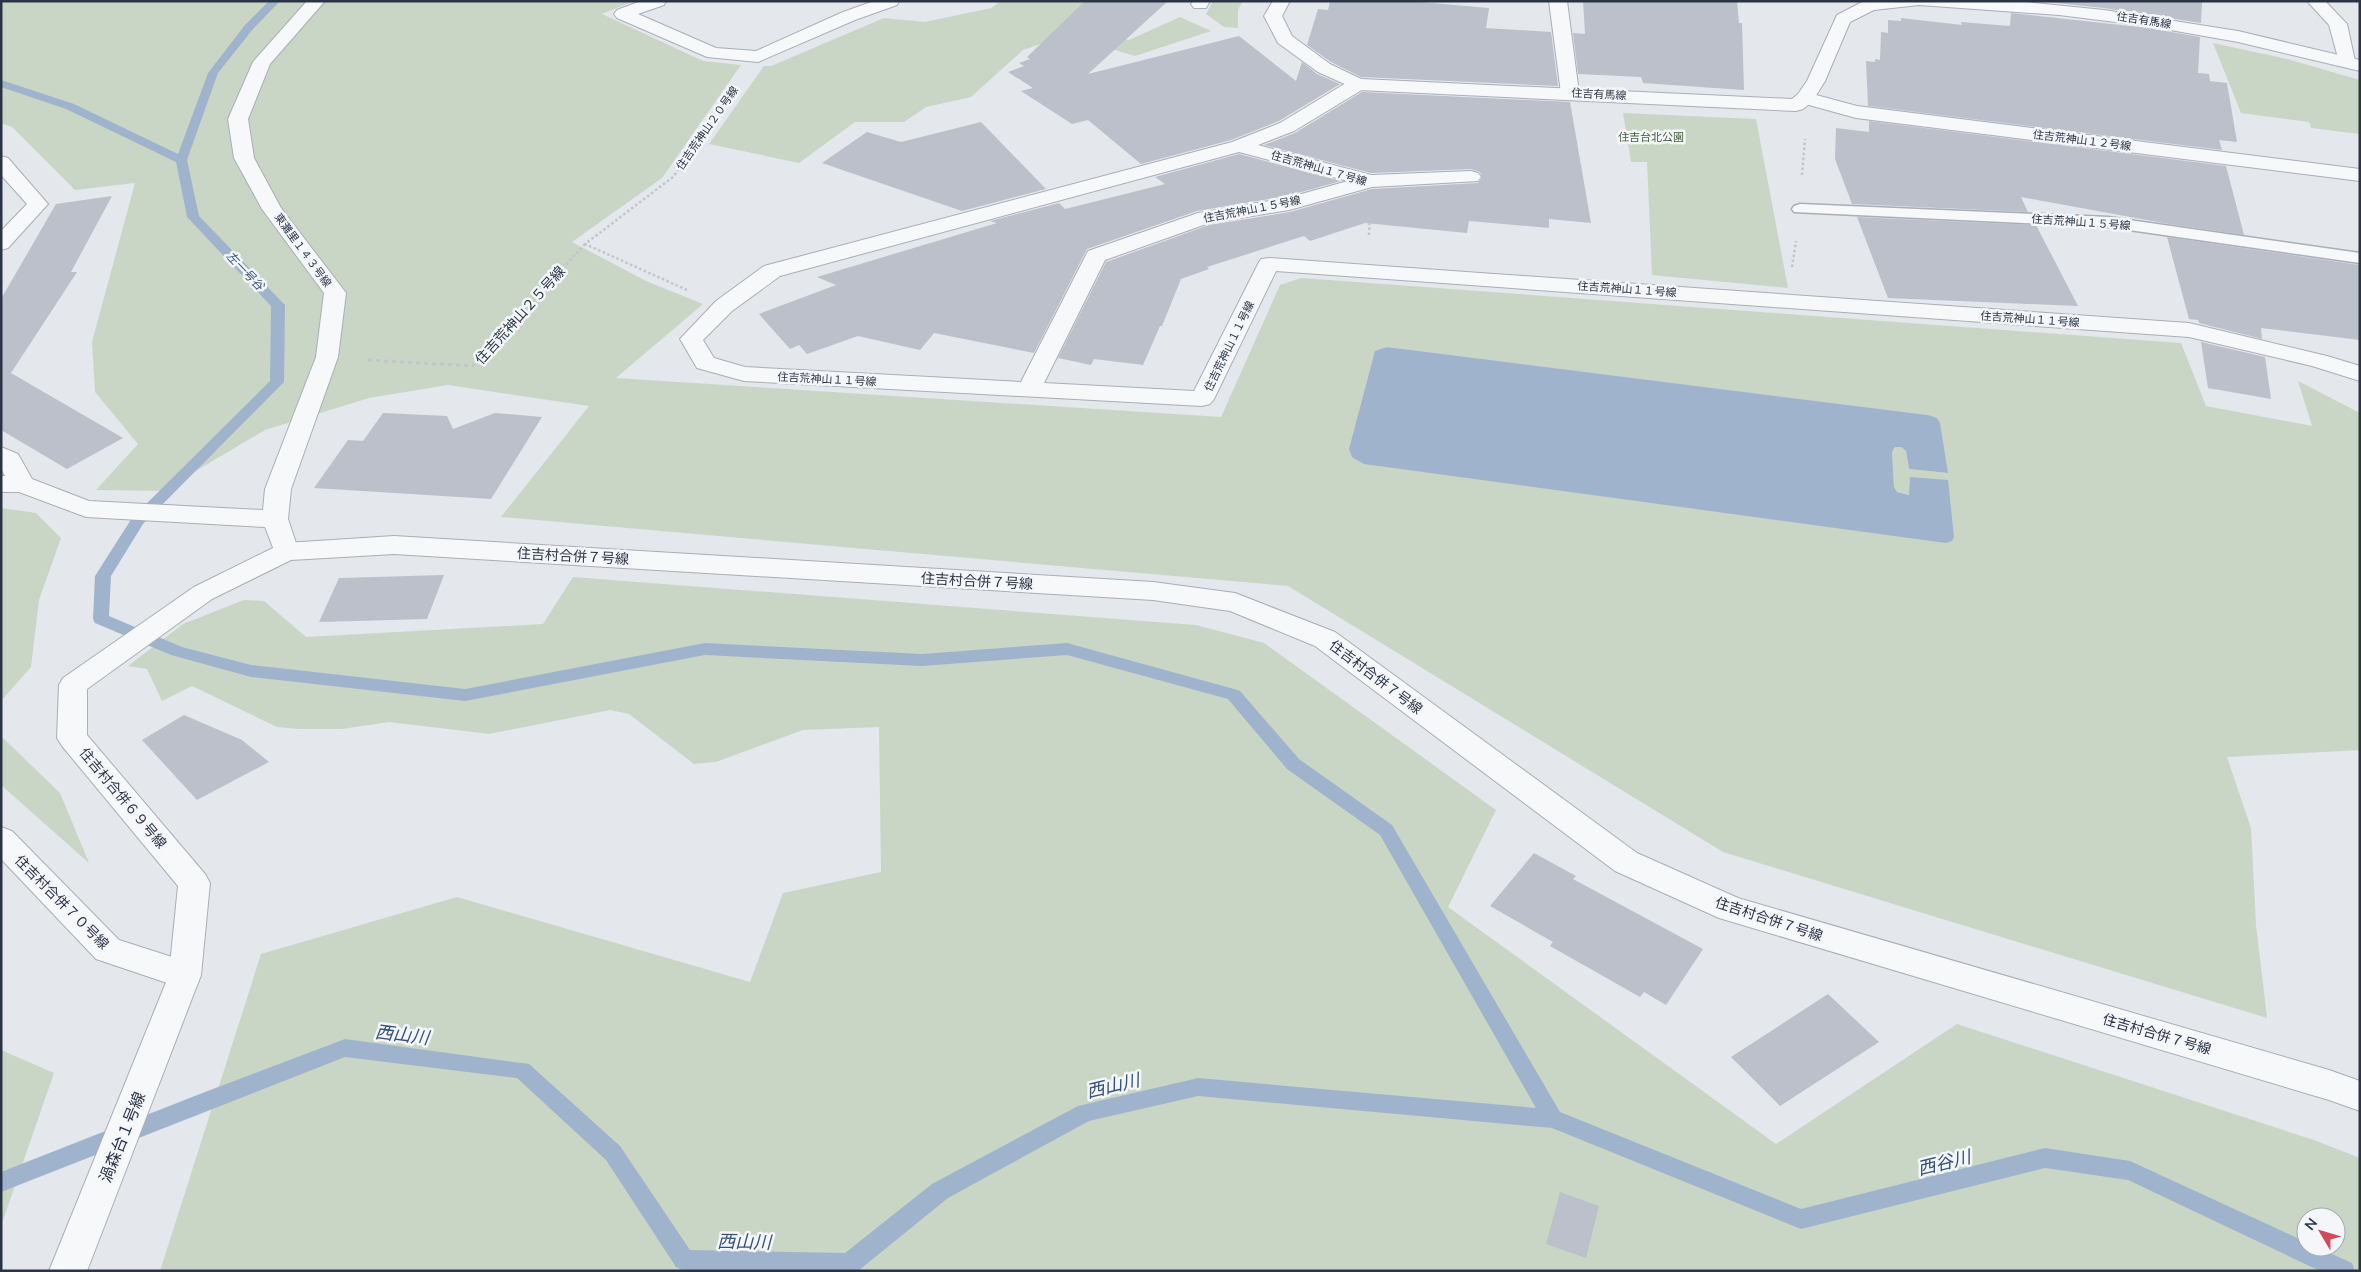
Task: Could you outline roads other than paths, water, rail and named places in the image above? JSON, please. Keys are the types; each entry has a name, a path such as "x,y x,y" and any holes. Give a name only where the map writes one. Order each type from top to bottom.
{"street":[{"name":"東灘里１４３号線","path":"286,552 275,519 278,489 327,357 335,293 268,200 244,158 238,119 262,62 317,1"},
{"path":"658,1 623,14 712,53 758,57 849,16 891,1"},
{"name":"住吉有馬線","path":"1282,1 1273,16 1284,39 1324,68 1358,84 1796,105 1805,98"},
{"path":"1558,1 1570,93"},
{"path":"1805,98 1816,81 1843,19 1870,5 1914,1"},
{"name":"住吉有馬線","path":"1923,1 2008,5 2111,15 2241,36 2353,63"},
{"path":"2315,1 2338,24 2353,63"},
{"name":"住吉荒神山１１号線","path":"1358,84 1288,127 1239,146 772,271 724,306 691,339 705,363 744,374 1202,399 1269,264 2189,330 2318,361 2360,374"},
{"name":"住吉荒神山１２号線","path":"1805,98 1856,112 2360,175"},
{"name":"住吉荒神山１７号線","path":"1239,146 1371,181"},
{"path":"1,162 38,204 1,244"},
{"name":"住吉荒神山１５号線","path":"1029,390 1096,256 1205,217 1289,204 1371,181 1471,178"},
{"path":"1,455 9,459 11,484 86,509 275,519"},
{"name":"住吉村合併７号線","path":"286,552 404,546 1153,592 1236,602 1325,639 1533,796 1626,862 1730,909 2329,1085 2360,1096"},
{"name":"住吉村合併６９号線","path":"180,989 194,883 72,738 73,685 203,593 286,552"},
{"name":"住吉村合併７０号線","path":"1,839 108,950 180,989"},
{"name":"渦森台１号線","path":"68,1271 180,989"}],"lane":[{"name":"住吉荒神山１５号線","path":"1800,208 2108,222 2360,258"}],"water":[{"path":"1387,347 1928,415 1937,418 1940,423 1948,473 1909,469 1906,451 1901,447 1895,447 1892,452 1894,487 1897,492 1909,495 1910,477 1948,480 1954,537 1952,541 1946,543 1364,464 1352,457 1349,449 1375,351"}],"waterway":[{"name":"左一号谷","path":"181,160 213,73 249,27 275,1"},
{"path":"1,83 70,107 181,160"},
{"path":"181,160 193,217 278,305 277,382 137,521 103,576 101,619 177,651 251,671 465,695 705,649 922,660 1067,649 1234,695 1293,764 1386,830 1553,1119"},
{"name":"西山川","path":"1,1182 212,1098 345,1048 522,1070 613,1153 684,1260 849,1264 940,1191 1085,1113 1198,1087 1553,1119"},
{"name":"西谷川","path":"1553,1119 1801,1219 2045,1158 2130,1171 2344,1271"}],"park label":[{"name":"住吉台北公園","path":"1651,137"}]}
